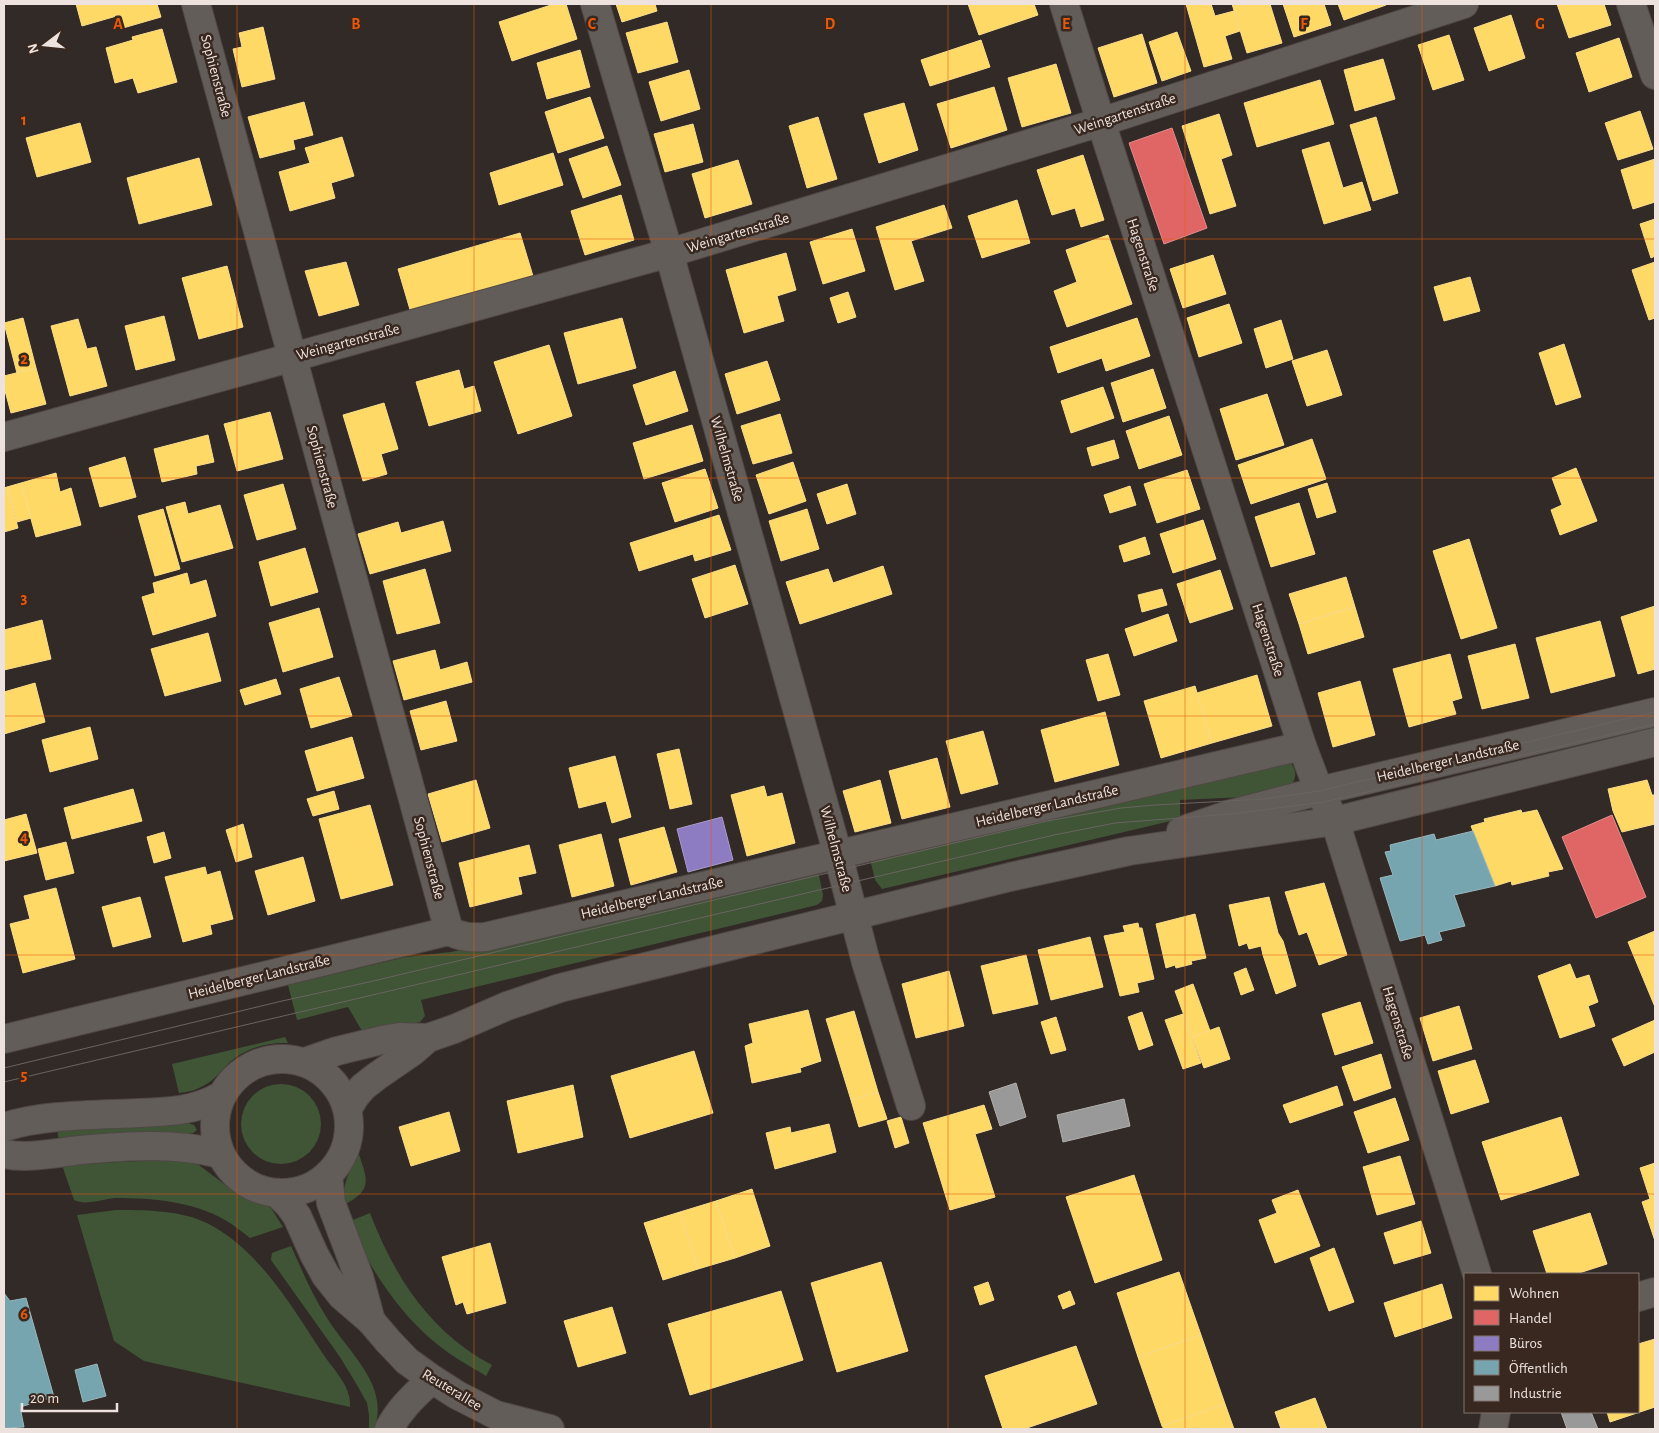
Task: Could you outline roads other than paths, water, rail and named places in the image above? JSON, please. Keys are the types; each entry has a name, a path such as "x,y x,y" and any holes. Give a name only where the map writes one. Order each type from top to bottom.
{"street":[{"name":"Sophienstraße","path":"196,4 449,931"},
{"name":"Wilhelmstraße","path":"595,4 669,254 854,916 910,1106"},
{"name":"Hagenstraße","path":"1064,4 1302,746 1319,791 1335,821 1477,1273"},
{"name":"Weingartenstraße","path":"4,437 669,254 1101,122 1464,4"},
{"path":"1631,4 1655,75"},
{"name":"Heidelberger Landstraße","path":"1129,852 1231,814 1319,791 1655,712"},
{"name":"Heidelberger Landstraße","path":"305,1062 337,1051 382,1040 400,1037 428,1038 507,1006 560,988 1010,877 1129,852 1335,821 1655,742"},
{"name":"Heidelberger Landstraße","path":"4,1039 449,931 471,938 485,937 1302,746"},
{"name":"Heidelberger Landstraße","path":"348,1108 356,1095 376,1076 412,1052 428,1038"},
{"path":"286,1058 305,1062 319,1069 330,1079 340,1092 348,1108 349,1136 345,1150 338,1163 328,1175 313,1186 296,1192 277,1193 259,1190 244,1181 230,1169 220,1154 214,1125 216,1110 221,1096 232,1080 247,1068 256,1064 266,1060 286,1058"},
{"path":"4,1127 46,1119 174,1111 208,1104 221,1096"},
{"path":"4,1154 28,1156 84,1150 170,1145 220,1154"},
{"name":"Reuterallee","path":"328,1175 331,1203 357,1270 371,1321"},
{"name":"Reuterallee","path":"277,1193 297,1216 326,1276 342,1296 371,1321 408,1361 456,1395 496,1415 550,1429"},
{"path":"1639,1297 1655,1292"},
{"path":"390,1429 396,1416 405,1405 432,1379"},
{"path":"1493,1429 1496,1413"}],"tram line":[{"path":"4,1068 1047,821 1121,808 1264,799 1319,791 1655,712"},
{"path":"4,1082 1054,835 1115,823 1231,814 1324,802 1655,724"}]}
